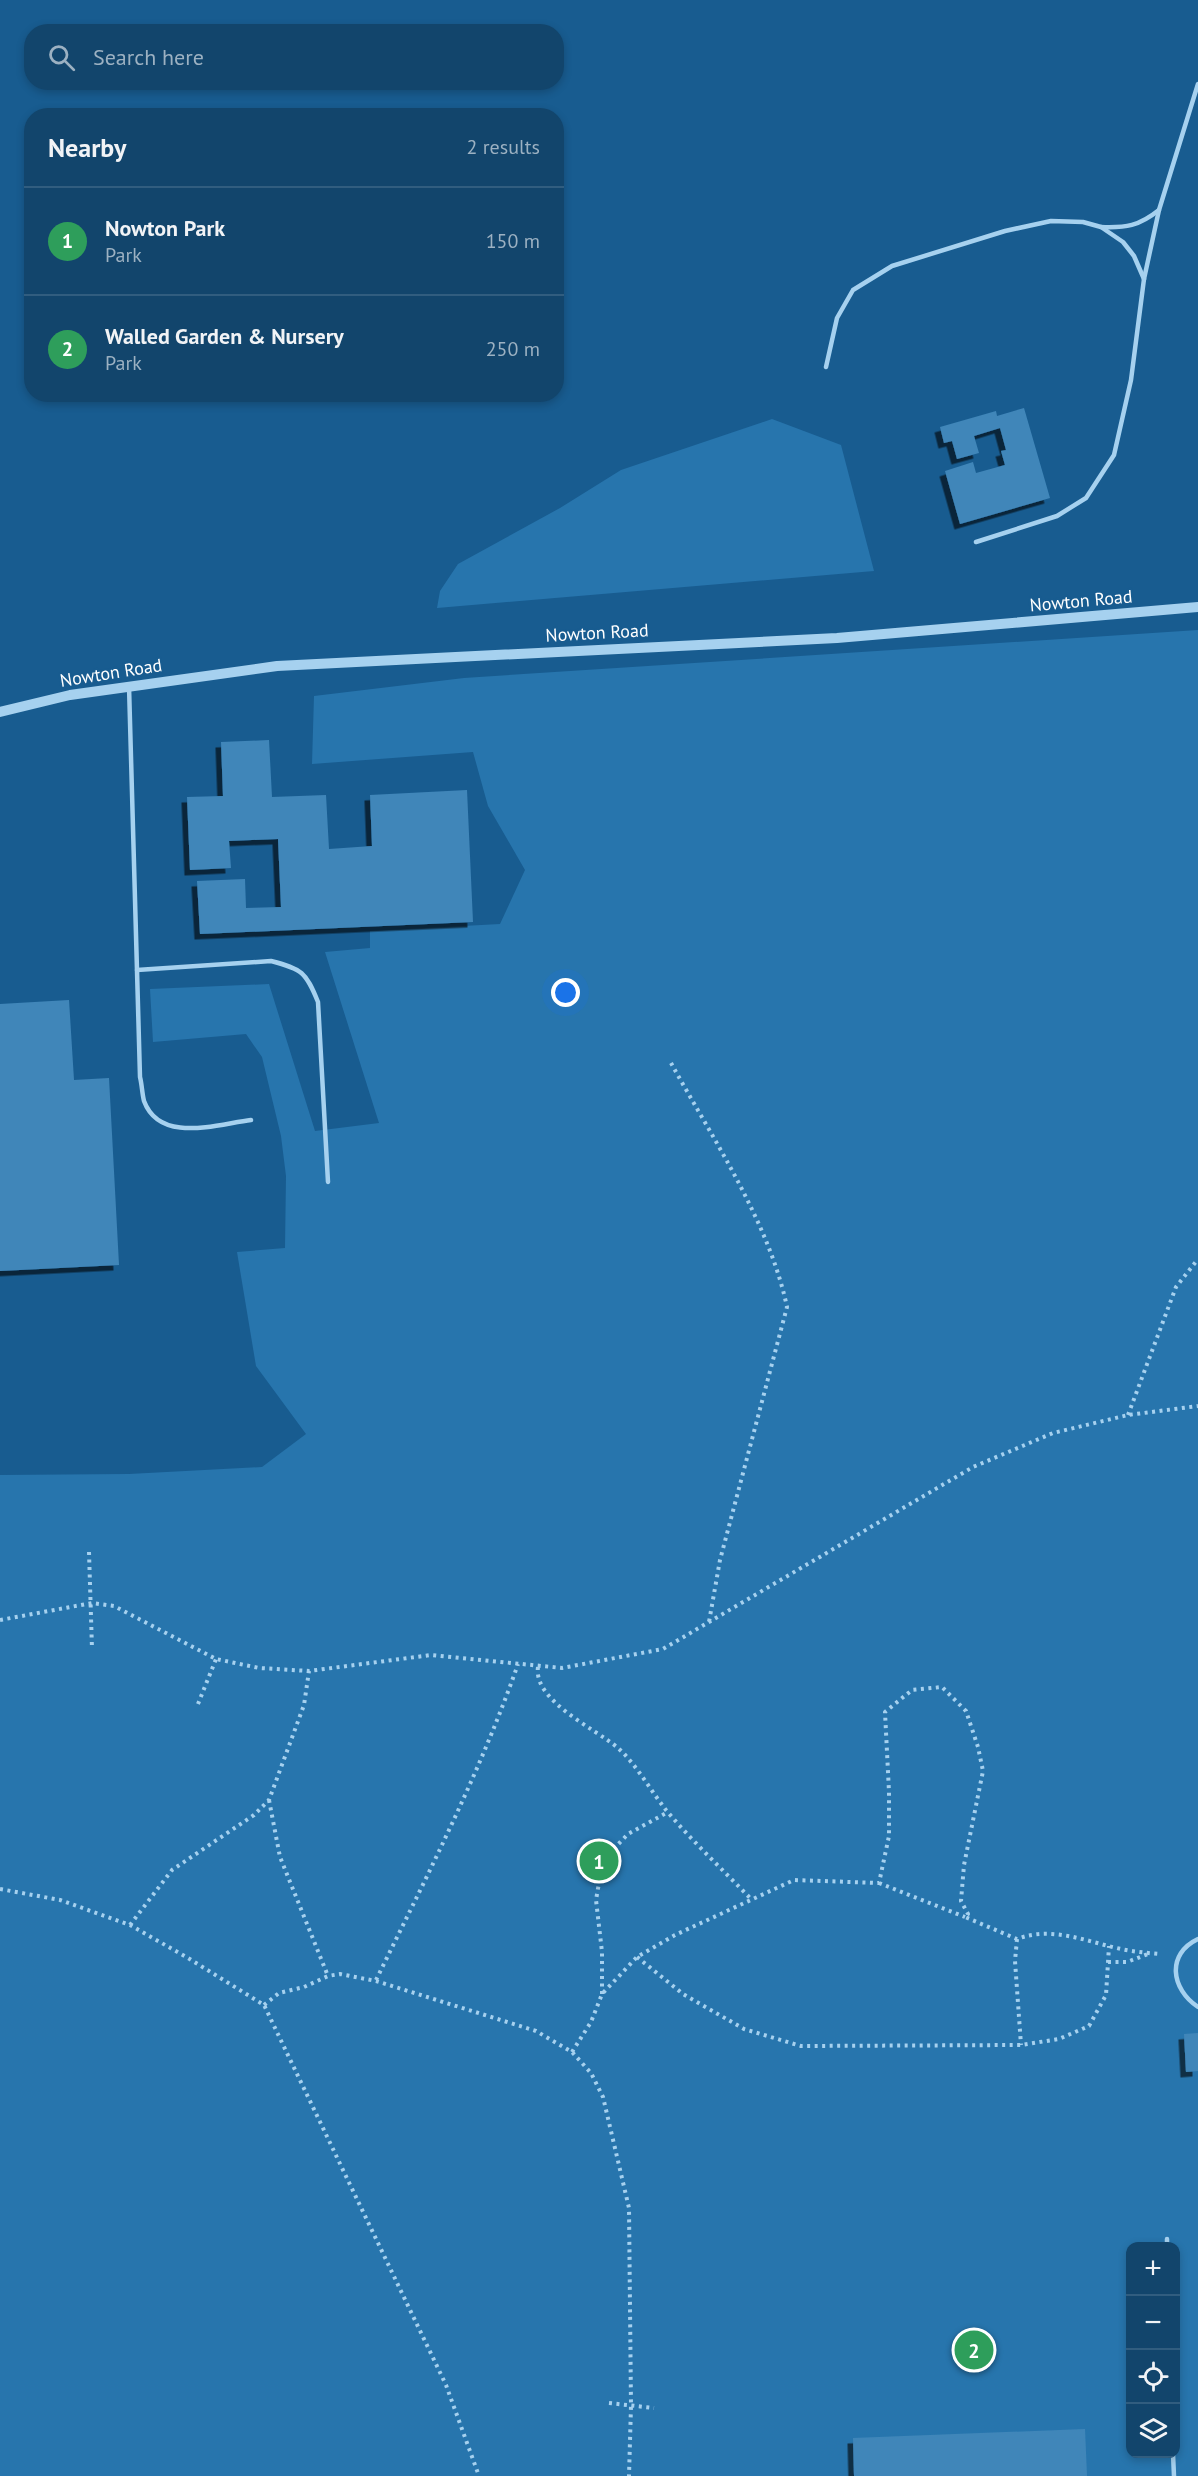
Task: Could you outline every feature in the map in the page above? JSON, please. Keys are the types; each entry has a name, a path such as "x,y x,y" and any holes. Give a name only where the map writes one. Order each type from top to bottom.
{"street":[{"name":"Nowton Road","path":"0,712 70,695 277,666 837,638 1198,607"}],"lane":[{"path":"976,542 1058,516 1086,498 1114,455 1131,380 1144,279 1159,210 1198,84"},
{"path":"826,366 837,318 853,290 892,266 1005,231 1051,221 1083,222 1101,227 1121,228 1144,222 1159,210"},
{"path":"1101,227 1123,242 1134,256 1144,279"},
{"path":"129,686 140,1077 145,1102 156,1118 168,1126 182,1129 251,1120"},
{"path":"137,970 271,960 293,966 308,978 318,1002 328,1182"},
{"path":"1198,1939 1186,1947 1179,1957 1176,1969 1176,1981 1181,1992 1198,2007"},
{"path":"1173,2458 1174,2476"}],"path":[{"path":"671,1063 762,1230 781,1278 787,1307 720,1560 709,1622"},
{"path":"1128,1415 1176,1287 1198,1259"},
{"path":"0,1620 92,1602 114,1606 216,1659 259,1668 309,1671 431,1654 562,1668 663,1649 973,1467 1053,1433 1128,1415 1198,1406"},
{"path":"89,1552 92,1649"},
{"path":"198,1704 216,1659"},
{"path":"376,1981 496,1725 518,1664"},
{"path":"538,1667 537,1677 544,1690 574,1718 619,1749 668,1812 752,1900"},
{"path":"130,1925 172,1870 254,1815 269,1800 304,1705 309,1671"},
{"path":"879,1883 889,1836 885,1712 912,1690 942,1687 966,1711 978,1747 982,1771 964,1865 961,1901 968,1914 965,1917"},
{"path":"269,1800 280,1857 328,1976"},
{"path":"572,2052 591,2022 602,1994 602,1952 596,1900 603,1860 628,1834 668,1812"},
{"path":"602,1994 637,1957 675,1935 794,1880 879,1883 1017,1939 1030,1934 1065,1934 1109,1946 1179,1957"},
{"path":"0,1889 60,1899 130,1925 189,1958 264,2005 446,2385 479,2476"},
{"path":"1017,1939 1015,1960 1022,2045"},
{"path":"637,1957 682,1994 744,2029 801,2046 1022,2045 1059,2039 1089,2026 1106,1995 1109,1946"},
{"path":"1108,1962 1127,1962 1150,1953"},
{"path":"264,2005 279,1993 304,1987 328,1976 340,1974 376,1981 536,2031 572,2052 591,2073 603,2097 629,2208 631,2406 629,2476"},
{"path":"609,2403 654,2408"}],"shaded area":[{"path":"772,419 841,445 874,571 437,608 440,591 458,564 560,508 621,470"},
{"path":"1198,630 1198,2476 0,2476 0,1475 129,1474 262,1467 306,1434 256,1366 237,1252 285,1248 286,1176 281,1136 262,1057 246,1034 153,1042 150,989 269,984 315,1131 379,1123 325,952 370,948 370,931 500,924 525,870 488,806 473,752 312,764 314,696 464,678"}],"building":[{"path":"1024,408 1050,498 960,524 945,471 973,462 976,473 1005,465 1001,451 1006,450 1000,428 974,436 979,453 957,459 952,441 944,443 940,427 996,411 997,416"},
{"path":"269,740 272,797 326,795 329,849 372,846 370,795 467,790 473,922 200,934 197,881 245,879 246,908 281,907 278,839 229,841 231,868 190,870 187,797 223,796 221,742"},
{"path":"69,1000 74,1080 109,1078 119,1265 0,1271 0,1004"},
{"path":"1198,2033 1198,2071 1186,2072 1184,2034"},
{"path":"1085,2429 1087,2476 854,2476 853,2438"}],"place":[{"name":"Nowton Park","path":"599,1861"},
{"name":"Walled Garden & Nursery","path":"974,2350"}]}
